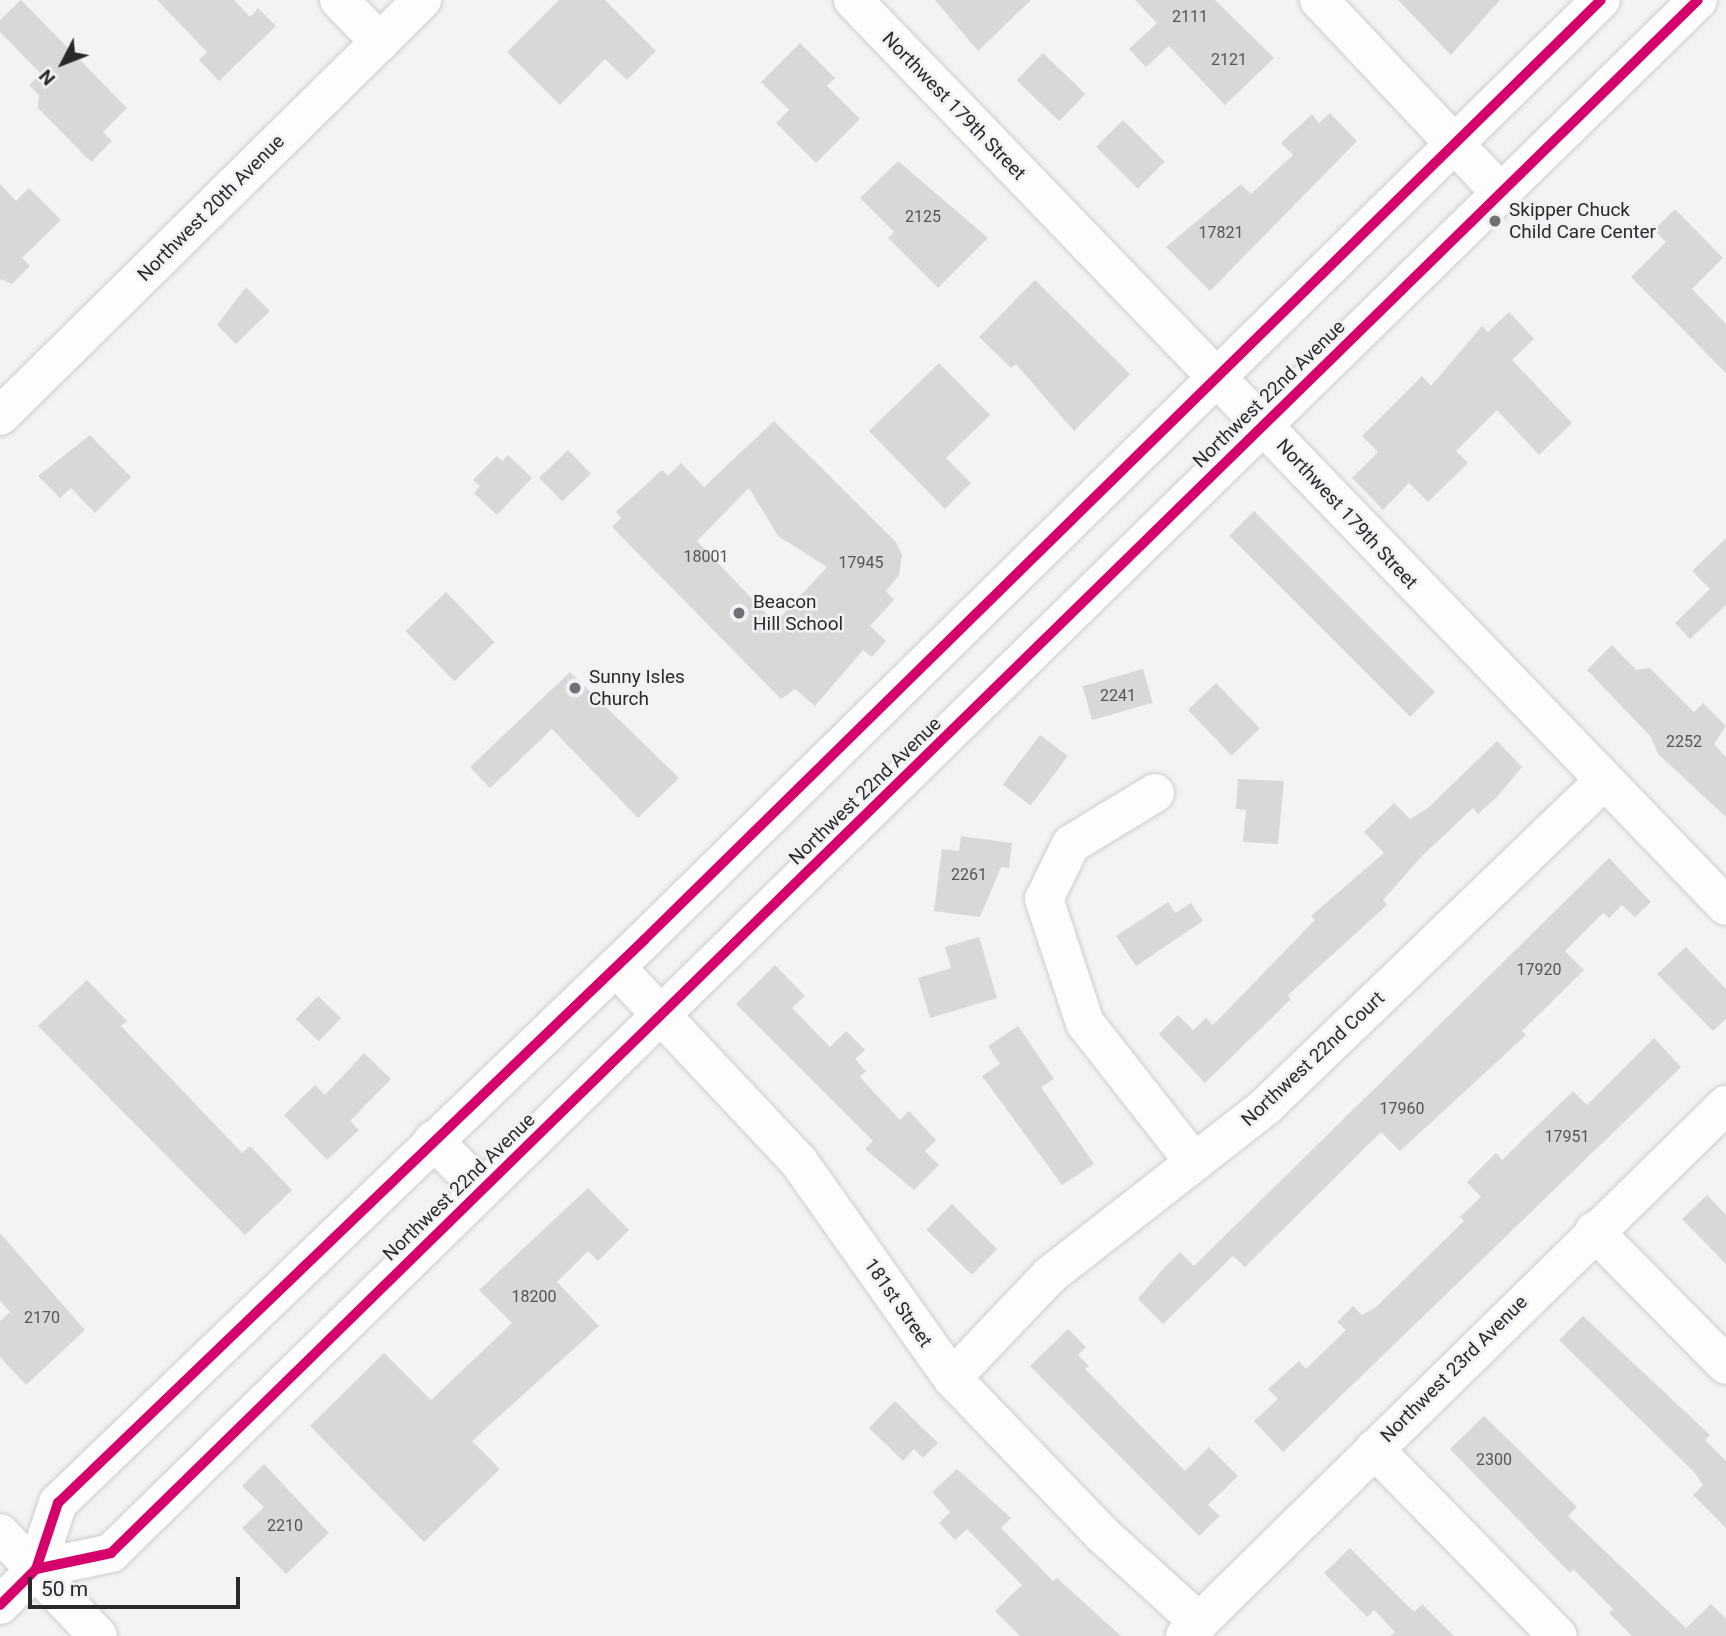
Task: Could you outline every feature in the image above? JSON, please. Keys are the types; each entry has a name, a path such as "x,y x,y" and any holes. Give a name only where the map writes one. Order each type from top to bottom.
{"street":[{"path":"339,0 380,42"},
{"name":"Northwest 20th Avenue","path":"0,416 422,0"},
{"name":"Northwest 179th Street","path":"853,0 1602,783 1726,906"},
{"path":"1319,0 1501,193"},
{"path":"0,1605 36,1569 58,1503 615,967 1213,376 1601,0"},
{"name":"Northwest 22nd Avenue","path":"36,1569 111,1553 1698,0"},
{"name":"Northwest 22nd Court","path":"952,1378 1051,1275 1266,1106 1602,783"},
{"path":"1155,793 1072,844 1044,899 1085,1023 1194,1162"},
{"name":"181st Street","path":"615,967 799,1162 952,1378 1192,1629"},
{"name":"Northwest 23rd Avenue","path":"1192,1629 1594,1231 1726,1105"},
{"path":"433,1140 481,1188"},
{"path":"1594,1231 1726,1365"},
{"path":"1374,1449 1559,1636"},
{"path":"0,1534 98,1636"}],"building":[{"path":"21,0 127,108 103,132 112,141 91,162 38,108 39,95 29,85 41,74 0,32 0,20"},
{"path":"157,0 234,0 250,17 258,8 276,26 219,81 199,60 207,52"},
{"path":"559,0 605,0 656,51 627,80 605,59 560,105 507,52"},
{"path":"935,0 1031,0 978,51"},
{"path":"1135,0 1215,0 1274,58 1225,105 1169,46 1146,67 1129,49 1157,23"},
{"path":"1398,0 1500,0 1451,55"},
{"path":"800,43 835,78 827,86 860,119 816,163 776,123 789,110 761,82"},
{"path":"1043,53 1085,94 1059,121 1017,80"},
{"path":"1330,113 1357,141 1210,291 1166,247 1241,184 1251,194 1293,155 1281,143 1312,114 1319,123"},
{"path":"1123,120 1165,162 1138,189 1096,147"},
{"path":"898,161 988,238 938,288 888,238 894,232 860,198"},
{"path":"0,184 16,201 29,188 61,220 22,258 30,266 12,284 0,279"},
{"path":"1675,209 1723,258 1692,289 1726,324 1726,373 1631,277 1666,242 1654,230"},
{"path":"1035,280 1130,374 1074,431 1016,364 1011,368 979,337"},
{"path":"246,287 270,311 236,344 217,325"},
{"path":"1509,312 1534,339 1512,360 1572,423 1539,455 1497,410 1456,451 1468,463 1428,502 1409,483 1383,510 1352,478 1378,452 1362,436 1422,376 1431,386 1482,326 1488,332"},
{"path":"939,363 990,415 946,458 971,483 945,509 869,431"},
{"path":"774,421 896,542 902,555 899,575 886,591 894,600 870,626 886,641 872,657 863,650 815,706 795,689 781,699 612,527 621,518 616,512 662,470 668,476 681,463 704,487","holes":["749,488 778,536 827,567 775,623 697,541"]},
{"path":"90,435 131,477 95,513 71,488 60,498 38,476"},
{"path":"568,450 591,474 562,502 539,478"},
{"path":"508,455 532,478 497,515 474,493 480,486 473,480 497,456 502,461"},
{"path":"1254,511 1435,692 1410,717 1229,536"},
{"path":"1726,538 1726,605 1690,639 1675,623 1710,589 1692,571"},
{"path":"446,592 495,642 454,681 406,631"},
{"path":"1612,645 1636,670 1650,668 1694,712 1703,703 1726,726 1714,744 1726,757 1726,817 1658,754 1651,737 1587,670"},
{"path":"1143,669 1153,703 1092,720 1082,686"},
{"path":"570,672 679,778 638,818 552,729 490,788 470,767"},
{"path":"1216,683 1260,728 1232,755 1188,710"},
{"path":"1040,735 1068,756 1031,806 1003,785"},
{"path":"1497,741 1522,767 1497,797 1478,814 1473,808 1422,856 1383,900 1387,905 1288,995 1291,999 1205,1083 1159,1034 1178,1015 1193,1030 1206,1018 1213,1025 1315,920 1311,916 1384,853 1364,832 1394,803 1410,819 1428,808"},
{"path":"1238,779 1284,781 1278,844 1243,842 1246,810 1236,809"},
{"path":"961,836 1012,843 1009,868 1001,867 980,917 934,911 942,849 959,851"},
{"path":"1609,858 1651,902 1635,917 1622,905 1609,918 1603,913 1565,951 1584,970 1522,1031 1526,1035 1400,1151 1381,1132 1245,1267 1233,1256 1163,1324 1138,1299 1180,1252 1194,1266"},
{"path":"1168,902 1175,913 1191,903 1203,921 1136,966 1116,936"},
{"path":"979,937 997,998 930,1018 918,978 951,968 945,947"},
{"path":"1686,947 1726,989 1726,1019 1713,1031 1657,974"},
{"path":"775,965 805,996 792,1008 830,1047 846,1031 865,1050 855,1059 866,1071 860,1077 900,1120 909,1111 936,1140 925,1151 939,1165 914,1190 865,1149 873,1141 736,1004"},
{"path":"87,980 127,1021 121,1026 242,1153 250,1146 292,1190 245,1235 38,1026"},
{"path":"318,996 341,1018 319,1041 296,1019"},
{"path":"1018,1026 1054,1079 1041,1087 1094,1164 1062,1185 982,1076 1000,1064 988,1046"},
{"path":"1654,1038 1681,1067 1283,1452 1254,1421 1278,1399 1268,1389 1299,1361 1306,1369 1346,1330 1337,1322 1353,1306 1362,1315 1376,1307 1464,1221 1460,1217 1481,1197 1467,1182 1496,1153 1502,1160 1573,1091 1587,1105"},
{"path":"364,1053 391,1079 350,1121 359,1130 327,1160 284,1115 315,1085 325,1095"},
{"path":"588,1188 629,1230 598,1261 588,1251 557,1282 599,1326 472,1441 500,1469 424,1542 310,1426 384,1353 431,1400 512,1323 479,1290"},
{"path":"1707,1195 1726,1215 1726,1264 1682,1219"},
{"path":"952,1204 997,1249 972,1275 927,1229"},
{"path":"0,1233 85,1330 26,1385 0,1357 0,1321 10,1312 0,1301"},
{"path":"1583,1316 1710,1435 1705,1440 1726,1461 1726,1528 1693,1495 1703,1485 1695,1473 1559,1340"},
{"path":"1068,1329 1086,1347 1078,1355 1089,1366 1085,1369 1185,1471 1209,1447 1238,1476 1208,1505 1220,1516 1199,1536 1030,1366"},
{"path":"895,1401 938,1443 923,1458 914,1449 903,1461 869,1428"},
{"path":"1484,1416 1577,1507 1568,1516 1686,1628 1711,1604 1726,1619 1726,1636 1632,1636 1609,1613 1613,1609 1573,1569 1570,1573 1450,1449"},
{"path":"264,1464 329,1533 286,1574 242,1528 264,1507 242,1486"},
{"path":"957,1469 1011,1518 1001,1528 1053,1581 1057,1578 1121,1636 1020,1636 995,1611 1022,1585 967,1529 955,1540 939,1523 950,1512 932,1492"},
{"path":"1350,1548 1414,1612 1422,1604 1454,1636 1390,1636 1395,1632 1374,1610 1367,1617 1324,1573"}],"cycle path":[{"path":"0,1605 36,1569 58,1503 644,940 1601,0"},
{"path":"36,1569 111,1553 1698,0"}],"place":[{"name":"Skipper Chuck Child Care Center","path":"1495,221"},
{"name":"Beacon Hill School","path":"739,613"},
{"name":"Sunny Isles Church","path":"575,688"}]}
